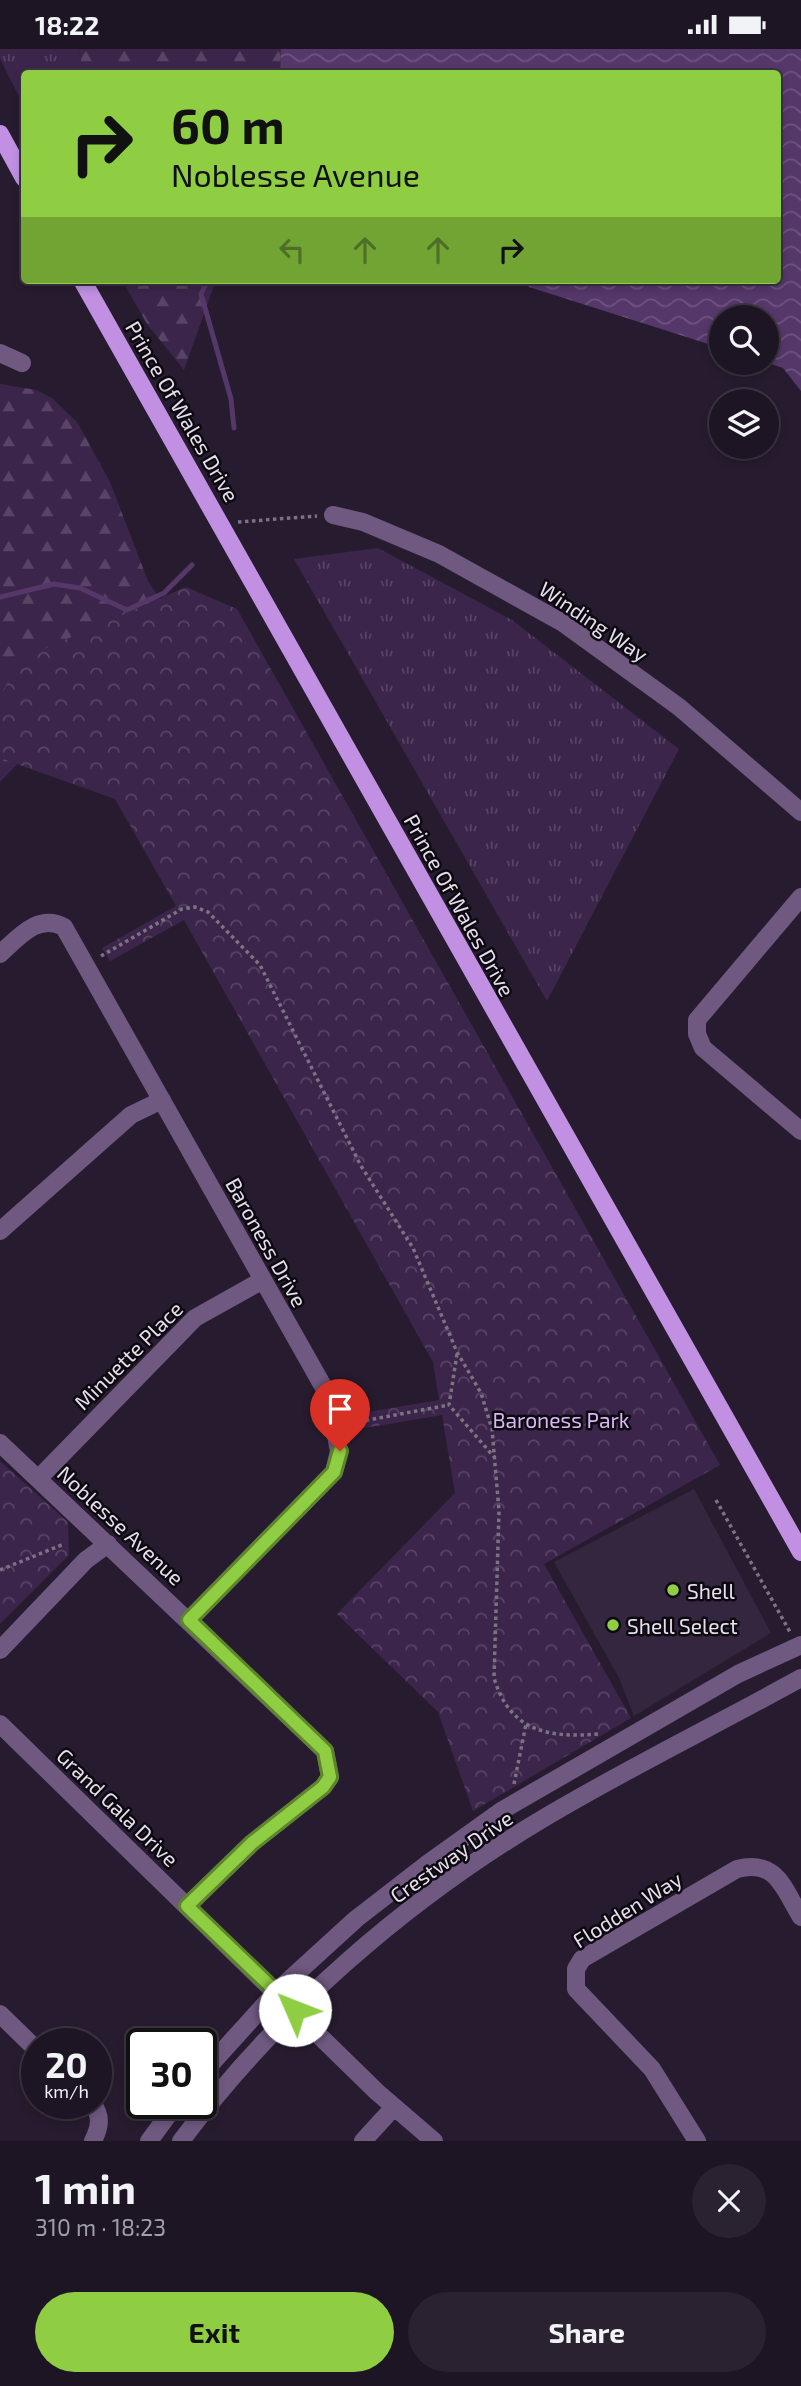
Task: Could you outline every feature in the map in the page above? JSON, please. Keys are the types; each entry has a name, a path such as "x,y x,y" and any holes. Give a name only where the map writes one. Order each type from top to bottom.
{"main road":[{"path":"0,134 21,172"},
{"name":"Prince Of Wales Drive","path":"84,284 801,1552"}],"street":[{"path":"0,353 22,363"},
{"name":"Winding Way","path":"334,515 376,527 439,554 563,623 679,708 801,812"},
{"path":"801,897 697,1020 697,1034 703,1048 801,1131"},
{"name":"Baroness Drive","path":"0,954 28,929 43,921 64,927 328,1395 340,1451 334,1472 189,1620"},
{"path":"0,1231 131,1115 162,1100"},
{"name":"Minuette Place","path":"38,1479 195,1318 263,1280"},
{"name":"Noblesse Avenue","path":"0,1443 325,1751 330,1777 323,1787 252,1843 187,1906"},
{"path":"0,1650 86,1560 108,1544"},
{"name":"Crestway Drive","path":"217,2057 276,1992 356,1919 480,1826 796,1639"},
{"name":"Crestway Drive","path":"181,2141 210,2102 295,2010 368,1943 483,1857 544,1818 801,1678"},
{"path":"660,1718 675,1747"},
{"name":"Grand Gala Drive","path":"0,1724 394,2107 434,2141"},
{"name":"Flodden Way","path":"697,2141 652,2069 576,1989 576,1969 582,1959 737,1869 753,1865 772,1871 801,1917"},
{"path":"0,2014 21,2034"},
{"path":"363,2141 394,2107"},
{"path":"93,2141 99,2129 99,2119"},
{"path":"149,2141 165,2119"}],"path":[{"path":"221,523 334,515"},
{"path":"86,965 182,909 195,907 208,912 260,965 361,1166 413,1248 457,1352 481,1393 492,1429 496,1459 499,1511 494,1678 501,1702 526,1724 564,1737 603,1734"},
{"path":"457,1352 449,1405 496,1459"},
{"path":"334,1426 449,1405"},
{"path":"716,1500 796,1639"},
{"path":"0,1570 64,1544"},
{"path":"512,1793 526,1724"}],"shaded area":[{"path":"694,1489 771,1633 634,1716 619,1678 554,1562"}],"green space":[{"path":"0,49 79,49 82,70 21,70 21,100 0,59"},
{"path":"79,49 281,49 280,70 82,70"},
{"path":"124,284 215,284 184,370 147,324"},
{"path":"0,384 36,390 52,398 77,422 110,482 148,581 197,657 21,760 0,782"},
{"path":"378,548 512,620 679,749 547,1001 294,559"},
{"name":"Baroness Park","path":"186,587 237,609 720,1465 544,1564 631,1718 473,1811 438,1712 337,1614 455,1493 442,1415 358,1429 356,1414 439,1400 433,1362 184,920 110,961 102,948 176,906 115,799 0,758 0,697 21,659"},
{"path":"0,1461 68,1522 69,1555 0,1624"}],"water":[{"path":"281,49 801,49 801,391 779,367 779,305 709,305 709,344 529,287 527,284 781,284 781,70 280,70"}],"waterway":[{"path":"206,284 201,294 231,399 234,428"},
{"path":"0,597 54,584 80,588 127,610 164,593 192,565"}],"place":[{"name":"Shell","path":"673,1590"},
{"name":"Shell Select","path":"613,1625"}],"route":[{"path":"295,2010 187,1906 252,1843 323,1787 330,1777 329,1763 325,1751 189,1620 334,1472 339,1464 340,1451"}]}
